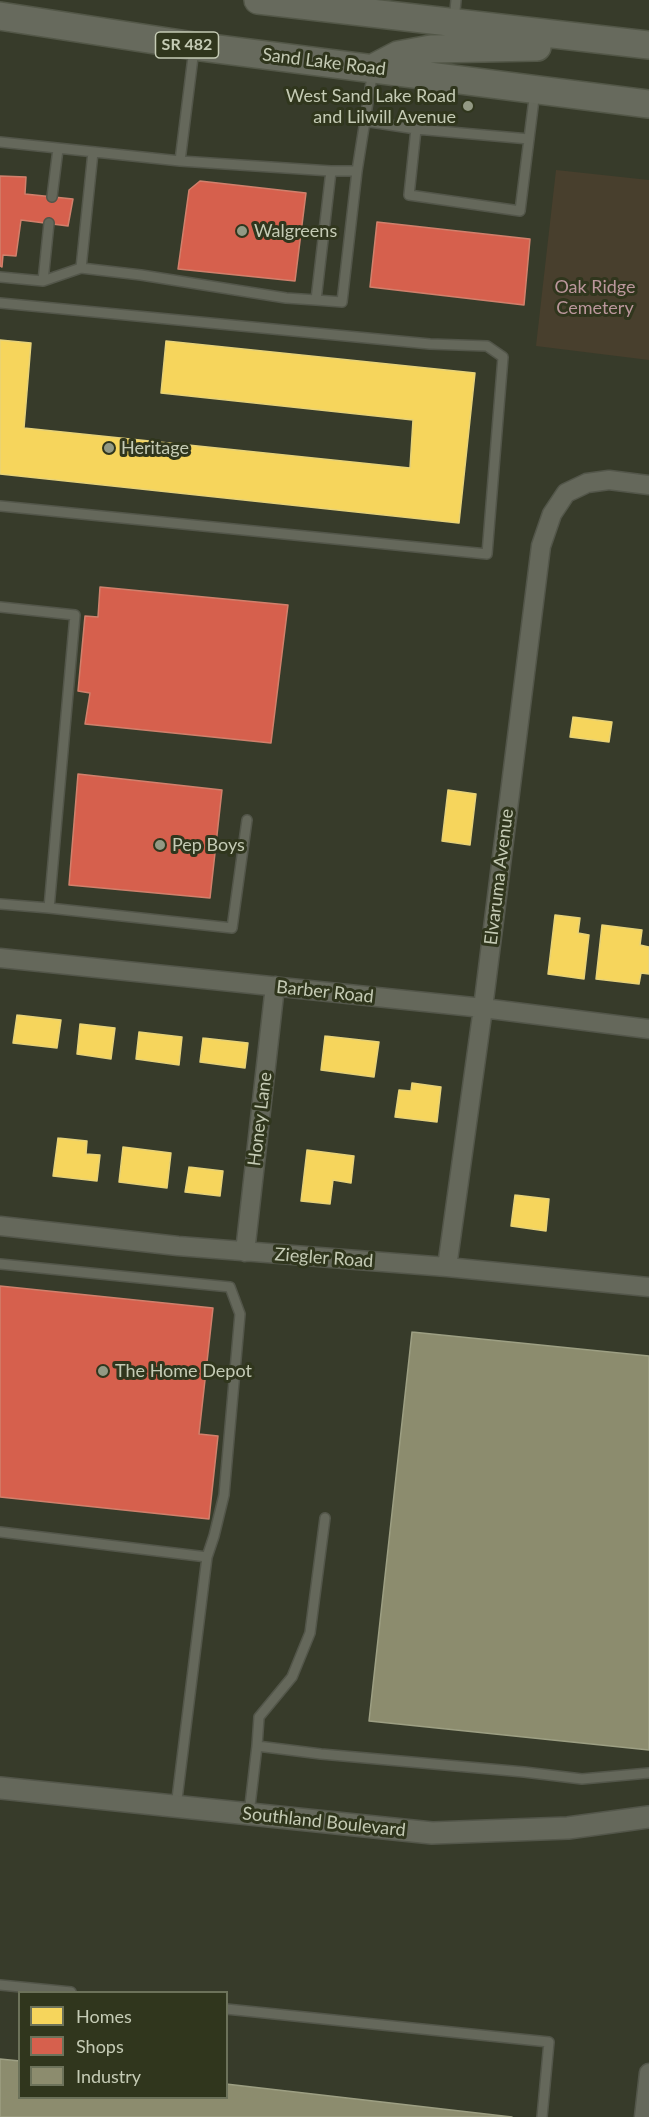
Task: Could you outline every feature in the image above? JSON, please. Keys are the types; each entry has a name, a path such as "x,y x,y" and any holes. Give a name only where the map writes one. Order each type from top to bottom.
{"main road":[{"path":"258,0 455,12 649,45"},
{"name":"Sand Lake Road","path":"0,16 194,46 649,104"},
{"path":"374,68 398,55 431,49 649,45"}],"street":[{"name":"Elvaruma Avenue","path":"447,1267 483,1008 541,546 552,514 566,493 586,483 609,480 649,485"},
{"name":"Barber Road","path":"0,958 483,1008 649,1029"},
{"name":"Honey Lane","path":"245,1252 275,986"},
{"name":"Ziegler Road","path":"0,1226 245,1252 447,1267 649,1287"},
{"name":"Southland Boulevard","path":"0,1788 432,1833 568,1828 649,1816"},
{"path":"644,2117 649,2073"}],"lane":[{"path":"180,161 194,46"},
{"path":"0,278 43,281 81,268 286,298 342,302 357,171 374,68"},
{"path":"416,129 409,195 520,211 535,89"},
{"path":"364,122 529,140"},
{"path":"0,142 180,161 357,171"},
{"path":"52,197 58,148"},
{"path":"81,268 93,152"},
{"path":"316,300 331,171"},
{"path":"43,281 50,223"},
{"path":"0,303 406,342 487,346 503,357 487,554 0,506"},
{"path":"0,607 75,615 49,908"},
{"path":"0,904 232,928 247,820"},
{"path":"0,1264 230,1287 240,1314 224,1495 207,1557 176,1807"},
{"path":"249,1814 259,1717 292,1677 310,1633 325,1518"},
{"path":"0,1532 207,1557"},
{"path":"257,1746 582,1779 649,1773"},
{"path":"0,1985 61,1991"},
{"path":"228,2009 549,2042 542,2117"}],"green space":[{"name":"Oak Ridge Cemetery","path":"556,170 649,180 649,360 536,346"}],"building: Homes":[{"name":"Heritage","path":"0,340 31,343 24,428 410,468 413,420 161,393 166,341 475,373 459,523 0,474"},
{"path":"573,717 612,722 609,742 570,737"},
{"path":"448,790 476,794 470,845 442,841"},
{"path":"555,915 580,918 578,933 589,935 584,979 548,974"},
{"path":"602,925 642,930 640,945 649,947 649,974 641,973 639,984 596,979"},
{"path":"17,1015 61,1020 57,1048 13,1043"},
{"path":"80,1024 115,1028 111,1059 77,1054"},
{"path":"139,1032 182,1037 179,1065 136,1059"},
{"path":"325,1036 379,1042 374,1077 321,1070"},
{"path":"203,1038 248,1043 245,1068 200,1062"},
{"path":"412,1083 441,1087 437,1122 395,1117 399,1090 411,1091"},
{"path":"58,1138 87,1141 86,1154 100,1155 97,1181 53,1176"},
{"path":"123,1147 171,1153 167,1188 119,1182"},
{"path":"307,1150 354,1156 351,1183 333,1180 330,1204 301,1201"},
{"path":"189,1167 223,1171 220,1196 185,1192"},
{"path":"515,1195 549,1199 546,1231 511,1226"}],"building: Shops":[{"path":"0,176 26,177 25,194 73,199 68,226 21,220 16,256 3,255 2,267 0,266"},
{"name":"Walgreens","path":"200,181 306,193 295,281 178,269 189,190"},
{"path":"377,222 530,239 524,305 370,287"},
{"path":"100,587 288,605 271,743 85,724 90,693 78,691 85,616 98,617"},
{"path":"78,774 222,790 210,898 69,885"},
{"name":"The Home Depot","path":"0,1286 213,1308 199,1434 218,1436 209,1519 0,1497"}],"building: Industry":[{"path":"412,1332 649,1356 649,1750 369,1721"},
{"path":"0,2059 18,2061 18,2099 228,2099 228,2084 512,2117 0,2117"}],"place":[{"name":"West Sand Lake Road and Lilwill Avenue","path":"468,106"},
{"name":"Walgreens","path":"242,231"},
{"name":"Heritage","path":"109,448"},
{"name":"Pep Boys","path":"160,845"},
{"name":"The Home Depot","path":"103,1371"}]}
